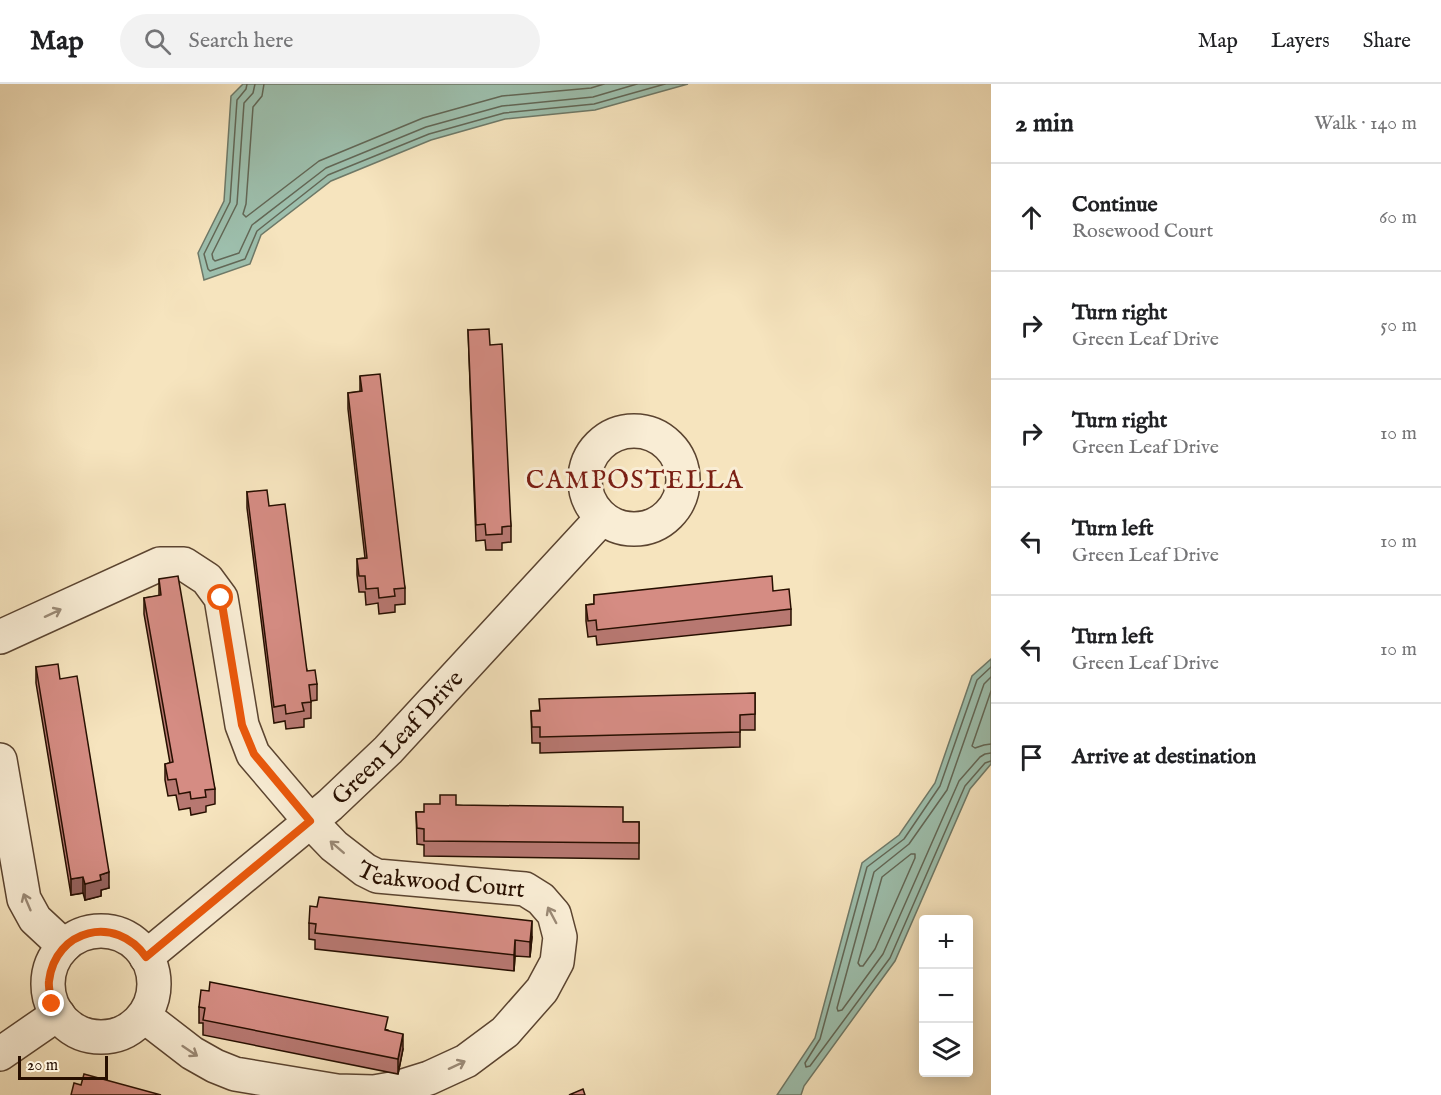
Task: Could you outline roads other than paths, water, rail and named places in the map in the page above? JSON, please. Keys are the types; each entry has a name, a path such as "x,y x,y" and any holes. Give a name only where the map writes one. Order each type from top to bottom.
{"street":[{"name":"Green Leaf Drive","path":"146,957 354,783 388,750 602,518"},
{"name":"Teakwood Court","path":"0,638 160,564 184,564 207,579 221,598 242,725 254,754 334,846 365,870 378,876 525,889 541,899 554,914 560,937 557,962 542,990 505,1032 466,1061 429,1078 397,1088 374,1092 337,1091 235,1074 192,1053 144,1016"},
{"path":"0,760 24,899 35,919 64,946"},
{"path":"102,931 122,935 140,947 146,957 151,965 155,985 150,1006 139,1022 122,1034 101,1038 81,1033 63,1022 52,1004 48,984 52,964 64,946 81,935 102,931"},
{"path":"0,1054 58,1014"}],"water":[{"path":"243,84 688,84 595,110 505,119 431,140 331,181 261,235 250,264 204,280 198,253 224,201 231,96"},
{"path":"991,659 991,764 970,789 895,961 804,1086 801,1095 777,1095 815,1038 862,863 899,835 935,783 972,676"}],"district":[{"name":"CAMPOSTELLA","path":"635,479"}]}
